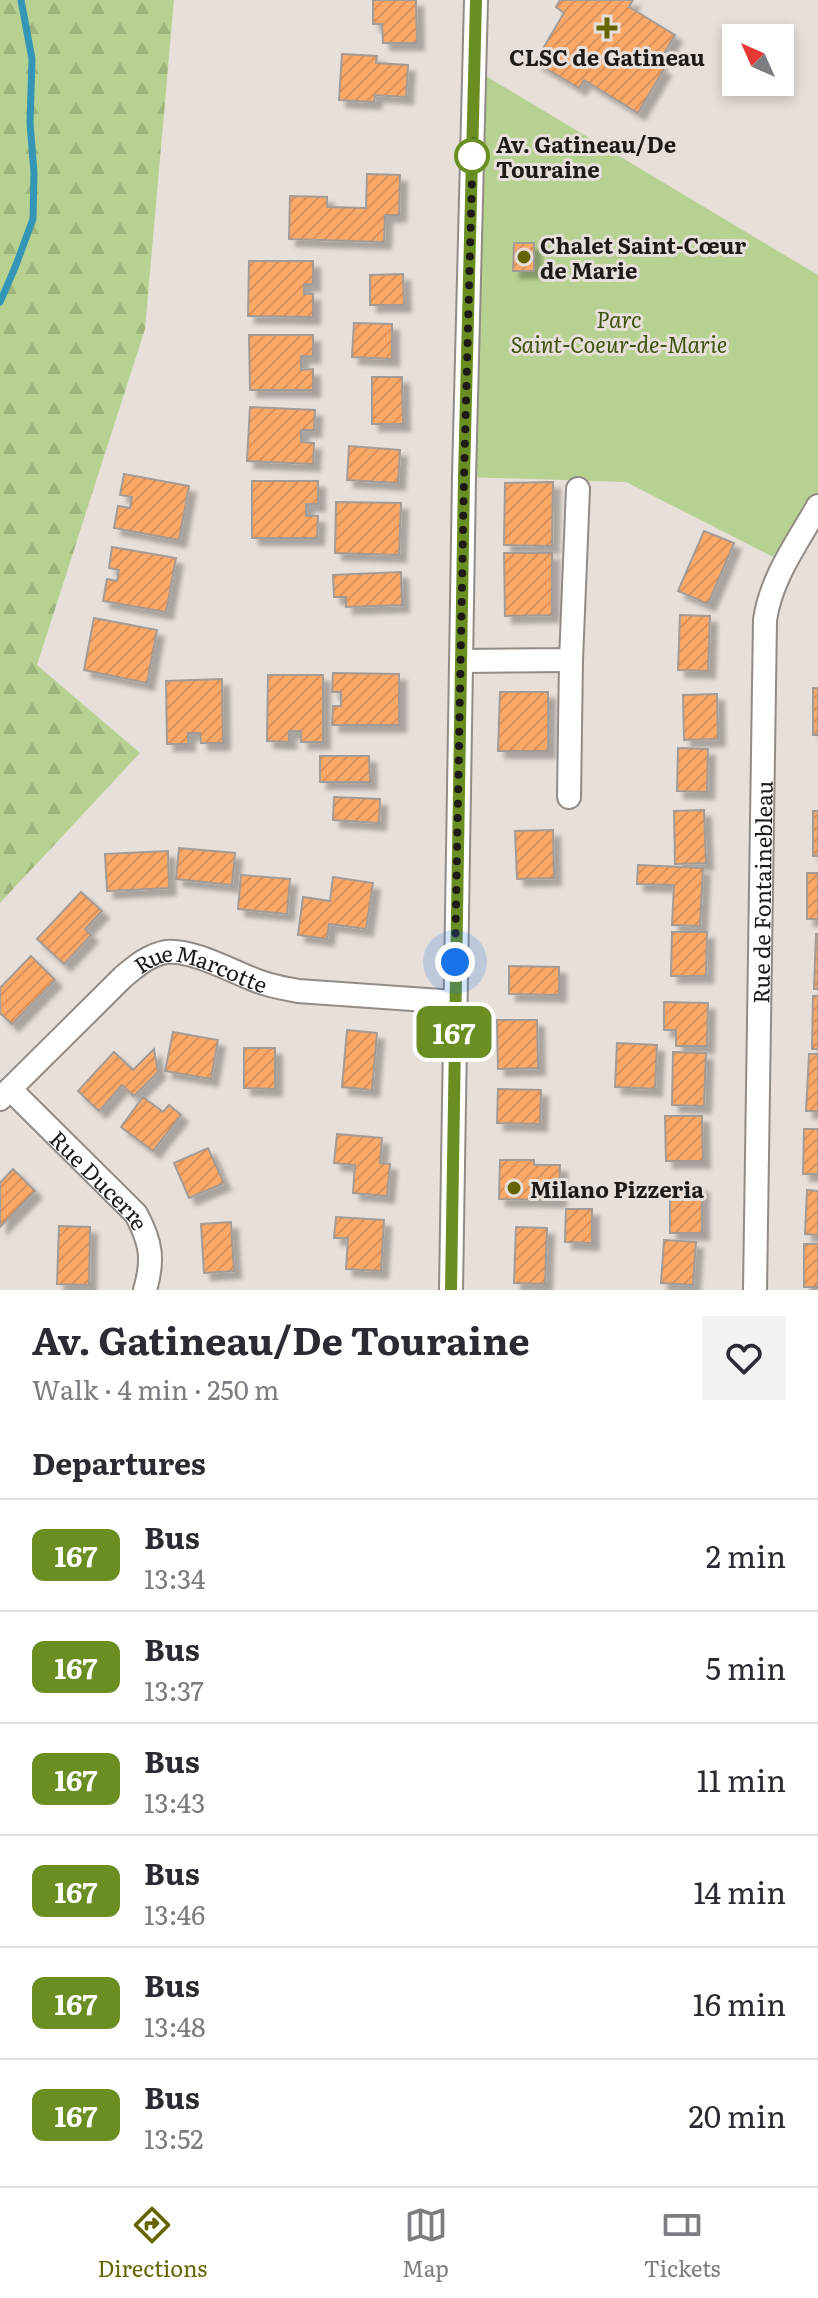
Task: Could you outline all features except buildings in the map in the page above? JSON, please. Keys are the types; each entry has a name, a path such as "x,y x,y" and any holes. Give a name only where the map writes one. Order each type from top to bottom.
{"street":[{"path":"451,1290 476,0"},
{"path":"569,797 578,489"},
{"name":"Rue de Fontainebleau","path":"755,1290 765,620 774,584 818,506"},
{"path":"461,661 571,660"},
{"name":"Rue Marcotte","path":"5,1094 123,977 140,963 169,952 202,959 277,987 298,991 455,1002"},
{"name":"Rue Ducerre","path":"5,1094 136,1214 151,1252 145,1290"}],"green space":[{"path":"0,0 174,0 145,329 37,665 140,753 0,903"},
{"name":"Parc Saint-Coeur-de-Marie","path":"474,69 818,275 818,506 785,563 626,482 464,477"}],"waterway":[{"path":"0,302 33,219 32,59 21,0"}],"bus line":[{"name":"167","path":"451,1290 464,477 476,0"}],"place":[{"name":"CLSC de Gatineau","path":"607,28"},
{"name":"Av. Gatineau/De Touraine","path":"472,156"},
{"name":"Chalet Saint-Cœur de Marie","path":"524,257"},
{"name":"Milano Pizzeria","path":"514,1188"}],"route":[{"path":"455,962 473,141 472,156"}]}
